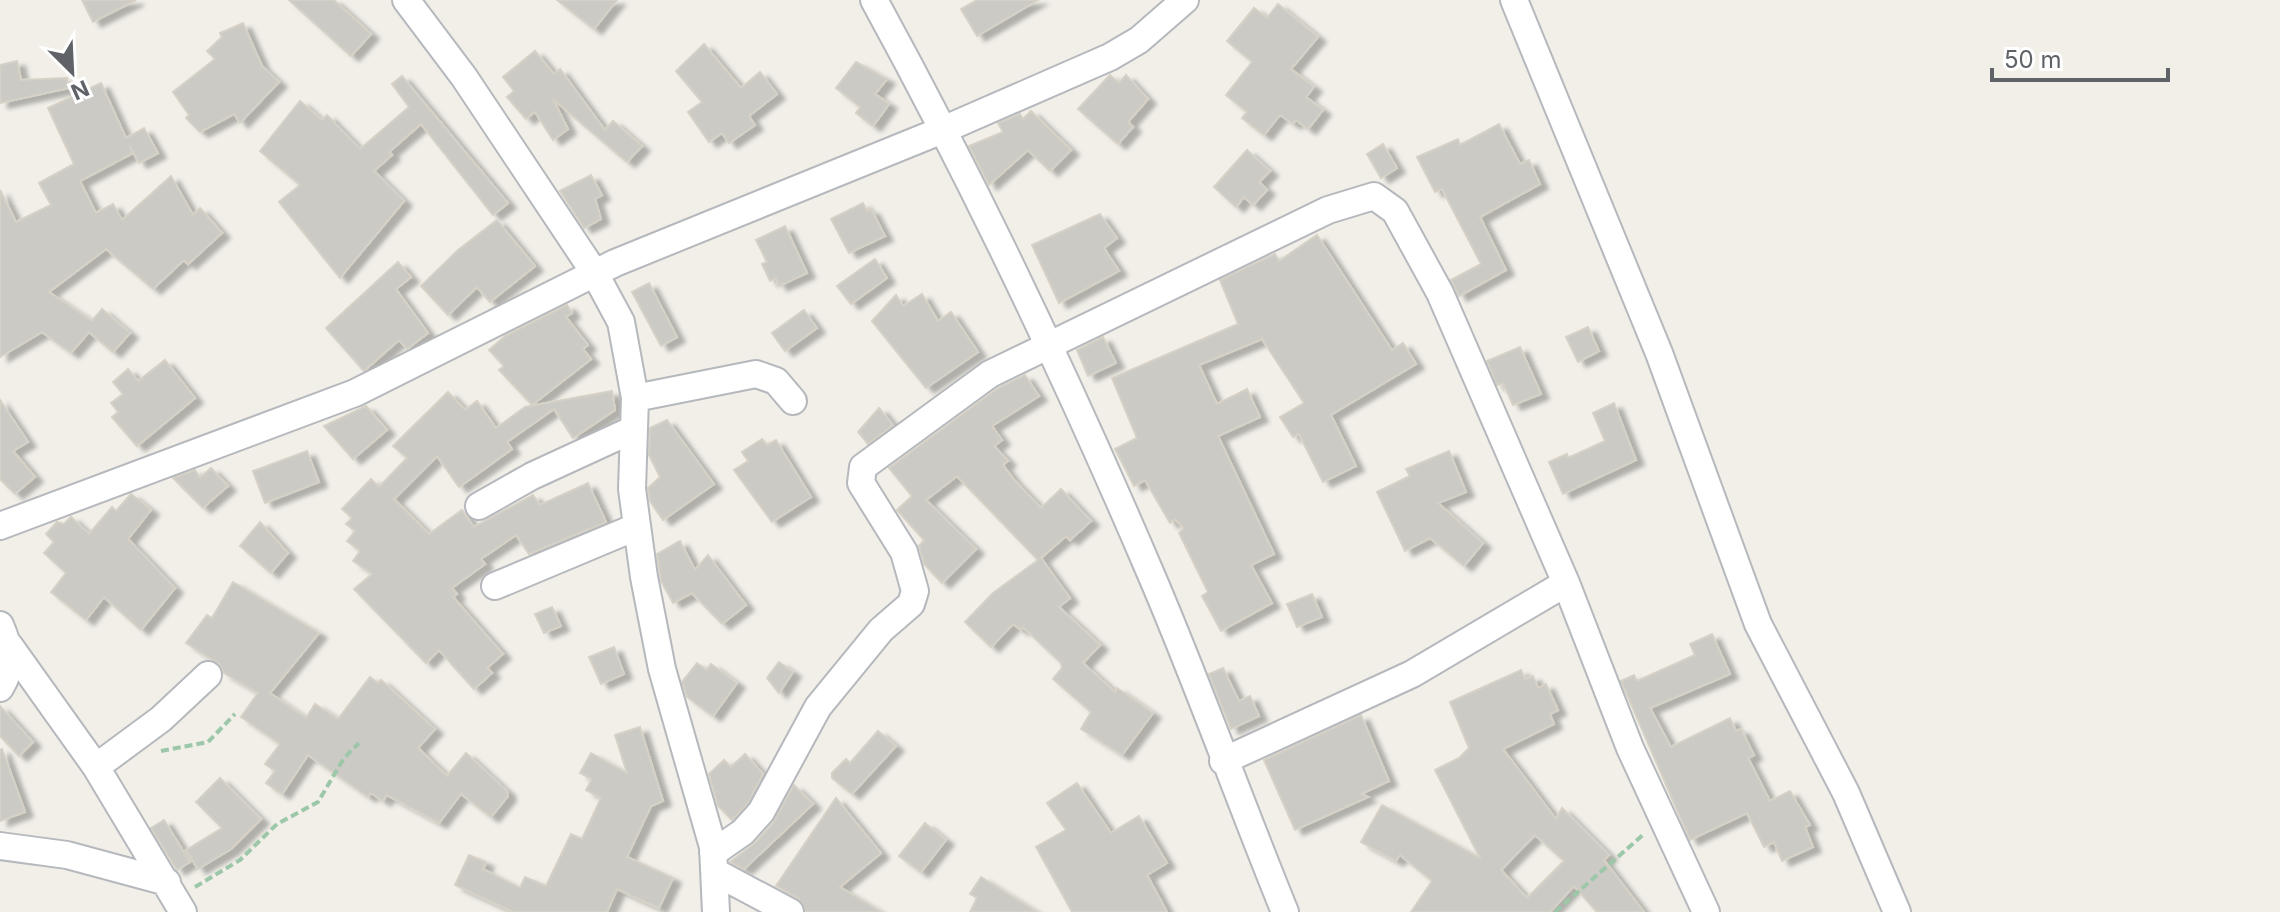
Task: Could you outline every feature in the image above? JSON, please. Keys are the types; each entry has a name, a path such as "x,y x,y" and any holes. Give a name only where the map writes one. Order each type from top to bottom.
{"street":[{"path":"406,0 464,77 594,272 621,322 635,398 632,430 636,527 662,669 714,863 716,912"},
{"path":"874,0 945,129 1049,348 1153,580 1285,912"},
{"path":"0,526 319,408 594,272 945,129 1110,57 1139,40 1185,0"},
{"path":"1514,0 1659,353 1758,624 1846,793 1897,912"},
{"path":"714,863 761,812 775,791 804,727 831,689 881,630 911,604 915,591 904,552 861,483 863,467 990,374 1328,210 1360,197 1374,196 1386,201 1395,211 1440,293 1566,583 1662,820 1706,912"},
{"path":"635,398 756,374 776,381 793,401"},
{"path":"479,506 532,476 632,430"},
{"path":"495,586 636,527"},
{"path":"1223,761 1412,674 1566,583"},
{"path":"0,688 11,664 4,635"},
{"path":"4,635 96,767 175,897"},
{"path":"96,767 161,719 208,675"},
{"path":"0,846 67,855 175,897"},
{"path":"714,863 790,912"}],"path":[{"path":"156,752 208,742 235,714"},
{"path":"175,897 224,871 277,824 318,802 344,758 359,743"},
{"path":"1555,912 1662,820"}],"building":[{"path":"82,0 136,0 93,22"},
{"path":"289,0 334,0 371,34 351,56"},
{"path":"557,0 617,0 594,29"},
{"path":"977,0 1038,0 977,36 961,9"},
{"path":"1278,4 1318,37 1291,69 1314,87 1306,97 1323,110 1308,129 1296,120 1293,124 1280,115 1264,135 1242,118 1247,112 1226,95 1252,62 1227,41 1254,8 1267,18"},
{"path":"243,23 262,66 279,82 240,123 234,114 200,132 186,118 189,115 173,92 215,59 207,51 222,37 220,33"},
{"path":"704,44 741,88 760,72 777,94 749,116 755,125 729,143 722,133 709,142 688,112 702,102 676,71"},
{"path":"535,51 554,74 560,69 605,130 613,121 642,146 627,162 553,99 568,129 553,140 535,112 526,119 507,97 514,91 503,77"},
{"path":"17,61 21,80 67,78 69,88 0,103 0,65"},
{"path":"856,62 887,79 875,94 889,104 873,126 856,113 860,107 836,88"},
{"path":"1110,75 1119,83 1126,75 1148,99 1128,122 1133,127 1118,144 1078,109"},
{"path":"402,76 508,203 493,215 421,124 389,152 392,155 374,171 404,201 340,278 279,202 300,185 260,151 300,101 322,120 327,115 360,149 409,107 392,84"},
{"path":"101,83 126,138 144,128 158,153 139,163 129,145 133,153 80,181 96,213 113,204 122,220 171,176 193,215 200,208 222,233 188,264 184,260 153,289 106,249 49,292 92,321 102,309 130,333 113,352 89,332 71,353 42,332 0,357 0,190 16,222 51,205 39,183 74,164 48,108"},
{"path":"1031,111 1071,150 1050,171 1028,150 989,185 969,146 1003,132 998,123 1020,114 1023,119"},
{"path":"1499,124 1520,164 1529,160 1540,184 1480,217 1506,270 1459,296 1451,280 1481,264 1442,189 1435,192 1417,157 1458,139 1460,145"},
{"path":"1383,144 1397,168 1381,178 1367,154"},
{"path":"1247,150 1270,171 1259,182 1267,190 1253,205 1244,197 1236,207 1214,187"},
{"path":"591,175 602,195 595,199 601,219 584,228 560,191"},
{"path":"863,203 867,211 871,209 885,236 849,253 831,219"},
{"path":"1100,214 1117,238 1104,248 1119,271 1059,303 1032,245"},
{"path":"497,220 535,266 490,302 477,287 448,315 421,286 458,250"},
{"path":"785,226 807,273 779,286 776,278 770,281 762,264 767,262 756,240"},
{"path":"1317,235 1392,350 1403,343 1416,364 1331,415 1356,466 1323,482 1299,434 1293,437 1280,417 1304,403 1262,339 1199,365 1217,404 1247,389 1260,417 1218,436 1274,554 1251,565 1272,603 1221,631 1202,596 1208,592 1179,533 1184,528 1175,519 1170,523 1145,480 1134,486 1115,449 1137,438 1112,378 1238,324 1220,280 1275,254 1279,261"},
{"path":"875,259 887,278 851,304 837,286"},
{"path":"398,262 411,277 396,289 428,333 407,349 399,340 364,371 326,328"},
{"path":"649,283 677,337 661,346 632,292"},
{"path":"922,294 938,321 951,312 978,352 926,388 872,321 896,295 903,306"},
{"path":"567,305 572,313 566,317 588,345 583,349 591,359 532,405 499,370 504,366 489,350 505,336"},
{"path":"804,310 817,328 785,351 772,333"},
{"path":"1588,327 1599,351 1578,362 1566,337"},
{"path":"1103,337 1116,363 1088,376 1077,350"},
{"path":"1520,347 1541,394 1513,405 1503,383 1497,385 1487,361"},
{"path":"165,360 195,398 137,446 112,417 118,412 111,403 123,394 113,382 128,369 138,381"},
{"path":"1025,375 1039,396 992,426 1002,440 994,446 1008,461 1003,465 1015,481 1041,508 1061,489 1091,521 1070,540 1066,536 1041,558 1070,598 1059,607 1100,645 1083,663 1115,692 1117,688 1153,713 1122,755 1081,729 1091,712 1053,679 1062,668 1061,663 1023,627 1021,630 1013,624 991,647 965,622 993,593 1038,560 957,476 926,500 976,549 942,583 924,564 919,546 924,540 897,510 912,496 889,468 998,388"},
{"path":"612,391 615,410 573,438 554,409 507,442 512,449 459,487 437,456 394,499 429,534 462,510 474,527 533,495 540,505 588,483 606,522 529,554 516,535 481,559 485,564 452,588 457,594 453,597 503,654 487,668 492,673 474,689 439,650 426,663 354,589 372,574 353,561 360,551 347,541 355,531 346,524 352,518 342,509 371,479 379,487 407,458 393,446 448,392 465,410 477,401 496,428 525,407"},
{"path":"0,400 28,442 13,451 35,477 15,494 0,479"},
{"path":"1614,403 1636,460 1563,494 1549,462 1567,454 1568,458 1605,441 1593,413"},
{"path":"366,406 387,430 353,459 324,426"},
{"path":"879,408 893,425 868,444 858,432"},
{"path":"667,420 714,484 663,520 650,501 648,488 660,477 649,455 650,428"},
{"path":"762,439 767,445 776,440 811,497 772,522 734,470 748,461 742,452"},
{"path":"307,451 319,482 265,503 253,471"},
{"path":"1449,451 1466,492 1438,503 1483,543 1464,566 1430,538 1405,551 1377,492 1410,476 1406,469"},
{"path":"211,468 228,486 203,508 173,478 195,470 200,478"},
{"path":"131,494 151,510 128,539 175,588 141,630 104,597 86,620 51,592 66,573 44,553 54,542 46,534 57,522 64,524 71,517 89,534 112,507 116,511"},
{"path":"260,522 288,553 271,573 240,546"},
{"path":"680,541 695,570 708,555 746,605 722,624 692,593 673,603 661,581 657,554"},
{"path":"233,582 319,633 270,693 306,718 315,704 338,719 370,677 378,683 381,680 435,729 418,748 447,776 466,753 507,791 508,796 491,817 461,794 439,823 387,795 383,801 371,793 368,797 308,755 282,794 266,783 275,771 265,764 280,744 241,717 258,693 224,673 219,664 186,643 207,615 212,618"},
{"path":"1312,594 1322,617 1297,627 1287,604"},
{"path":"552,607 561,626 544,633 535,614"},
{"path":"1712,634 1730,674 1650,708 1671,747 1730,718 1736,731 1741,729 1754,755 1748,758 1770,801 1790,791 1810,825 1805,827 1813,847 1782,861 1774,842 1764,847 1747,813 1690,840 1621,681 1634,675 1637,681 1695,655 1690,644"},
{"path":"614,647 624,674 601,684 589,657"},
{"path":"779,662 793,672 779,693 767,678"},
{"path":"697,663 707,670 711,664 737,683 713,716 687,697 682,682"},
{"path":"1223,668 1239,701 1250,696 1259,716 1231,729 1209,674"},
{"path":"1521,670 1525,679 1533,676 1538,688 1546,684 1558,710 1550,714 1554,724 1503,749 1556,819 1562,808 1609,855 1604,860 1644,912 1597,912 1574,886 1550,912 1411,912 1432,881 1400,855 1396,861 1361,842 1382,805 1480,858 1435,770 1459,758 1469,748 1450,702","holes":["1535,835 1564,861 1527,898 1501,870"]},
{"path":"0,706 33,742 19,756 0,736"},
{"path":"1361,715 1389,781 1361,794 1368,797 1295,830 1264,760"},
{"path":"640,727 663,801 651,806 627,857 673,878 659,908 617,889 607,912 514,912 455,885 469,855 486,862 483,869 520,888 525,877 546,886 571,834 582,839 601,798 586,790 592,779 580,773 591,753 627,773 615,735"},
{"path":"878,731 896,746 852,794 832,778 832,773 846,759 850,763"},
{"path":"0,750 25,812 0,821"},
{"path":"745,754 763,774 748,803 732,820 718,806 709,774 724,760 731,767"},
{"path":"220,778 261,819 231,849 198,869 186,850 222,828 196,802"},
{"path":"1077,783 1111,833 1139,816 1167,863 1147,875 1167,912 1072,912 1036,847 1066,830 1047,803"},
{"path":"794,785 813,804 744,869 730,862 755,843 773,823"},
{"path":"836,798 881,853 840,887 881,912 806,912 798,898 776,886"},
{"path":"164,820 190,862 177,870 151,828"},
{"path":"925,823 946,840 921,872 899,856"},
{"path":"981,877 1037,912 970,912 977,898 970,894"}]}
